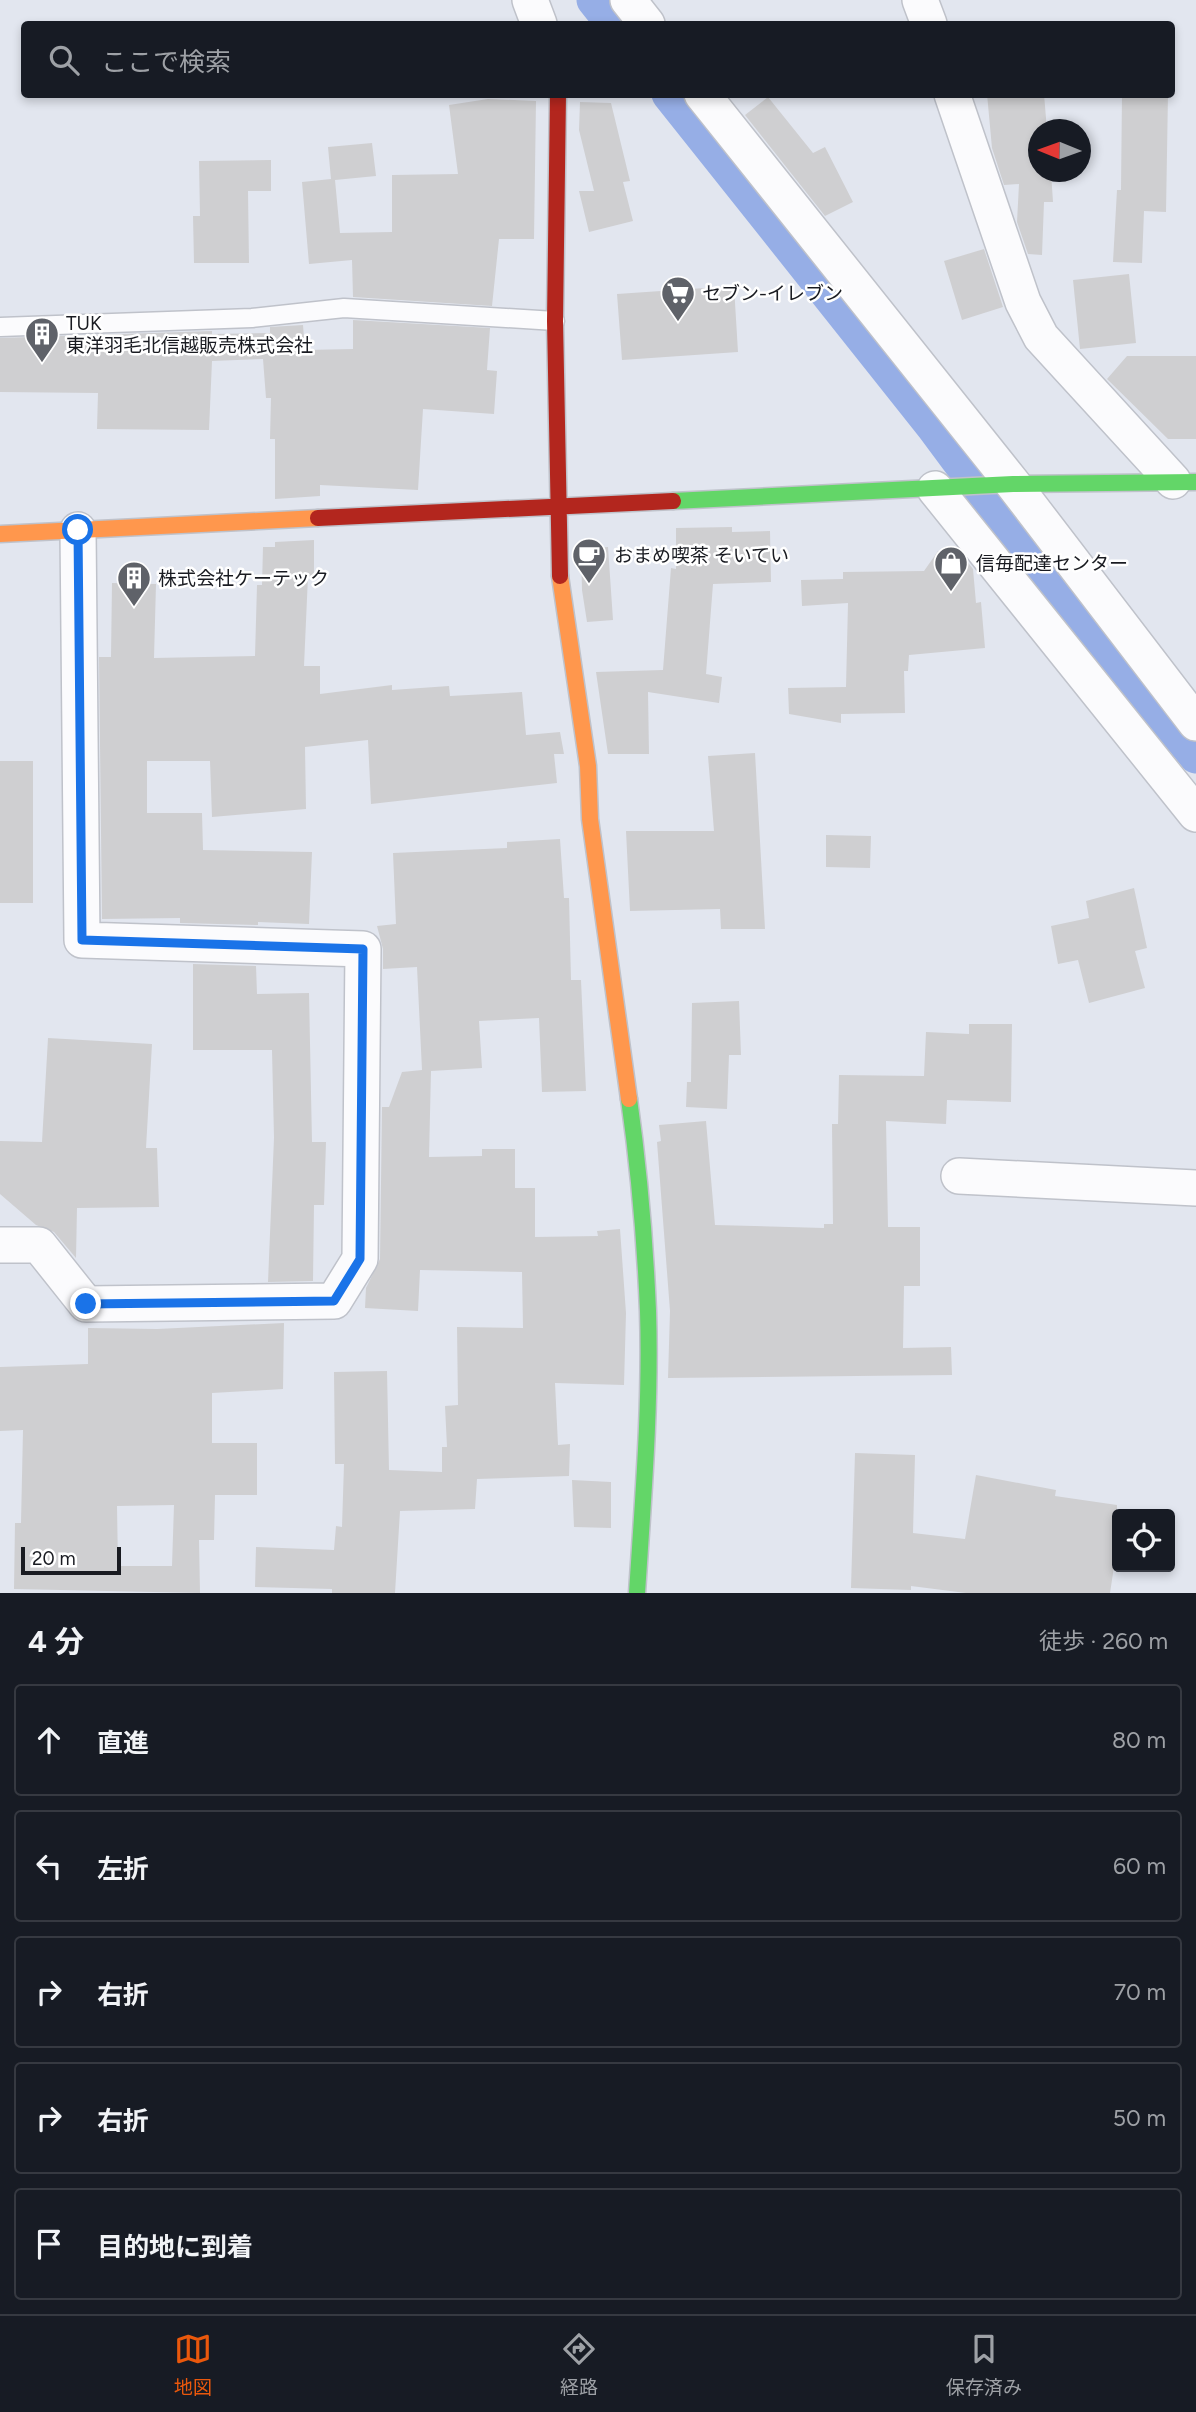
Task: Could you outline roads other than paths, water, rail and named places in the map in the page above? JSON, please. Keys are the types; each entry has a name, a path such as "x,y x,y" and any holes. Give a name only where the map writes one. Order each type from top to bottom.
{"street":[{"path":"530,0 538,21"},
{"path":"628,0 645,21"},
{"path":"920,0 928,21"},
{"path":"558,98 555,321 560,592 588,766 590,818 636,1150 648,1312 644,1481 637,1593"},
{"path":"705,98 1196,723"},
{"path":"953,98 1023,302 1041,337 1185,482"},
{"path":"0,534 1008,485 1185,482"},
{"path":"945,489 1196,814"},
{"path":"0,1245 38,1245 86,1304 334,1301 360,1259 363,949 82,940 78,530"},
{"path":"959,1176 1196,1188"}],"lane":[{"path":"0,327 252,318 344,308 555,321"}],"waterway":[{"path":"594,0 611,21"},
{"path":"672,98 933,426 1028,554 1196,756"}],"place":[{"name":"セブン-イレブン","path":"678,323"},
{"name":"TUK 東洋羽毛北信越販売株式会社","path":"42,364"},
{"name":"おまめ喫茶 そいてい","path":"589,585"},
{"name":"信毎配達センター","path":"951,593"},
{"name":"株式会社ケーテック","path":"134,608"}]}
